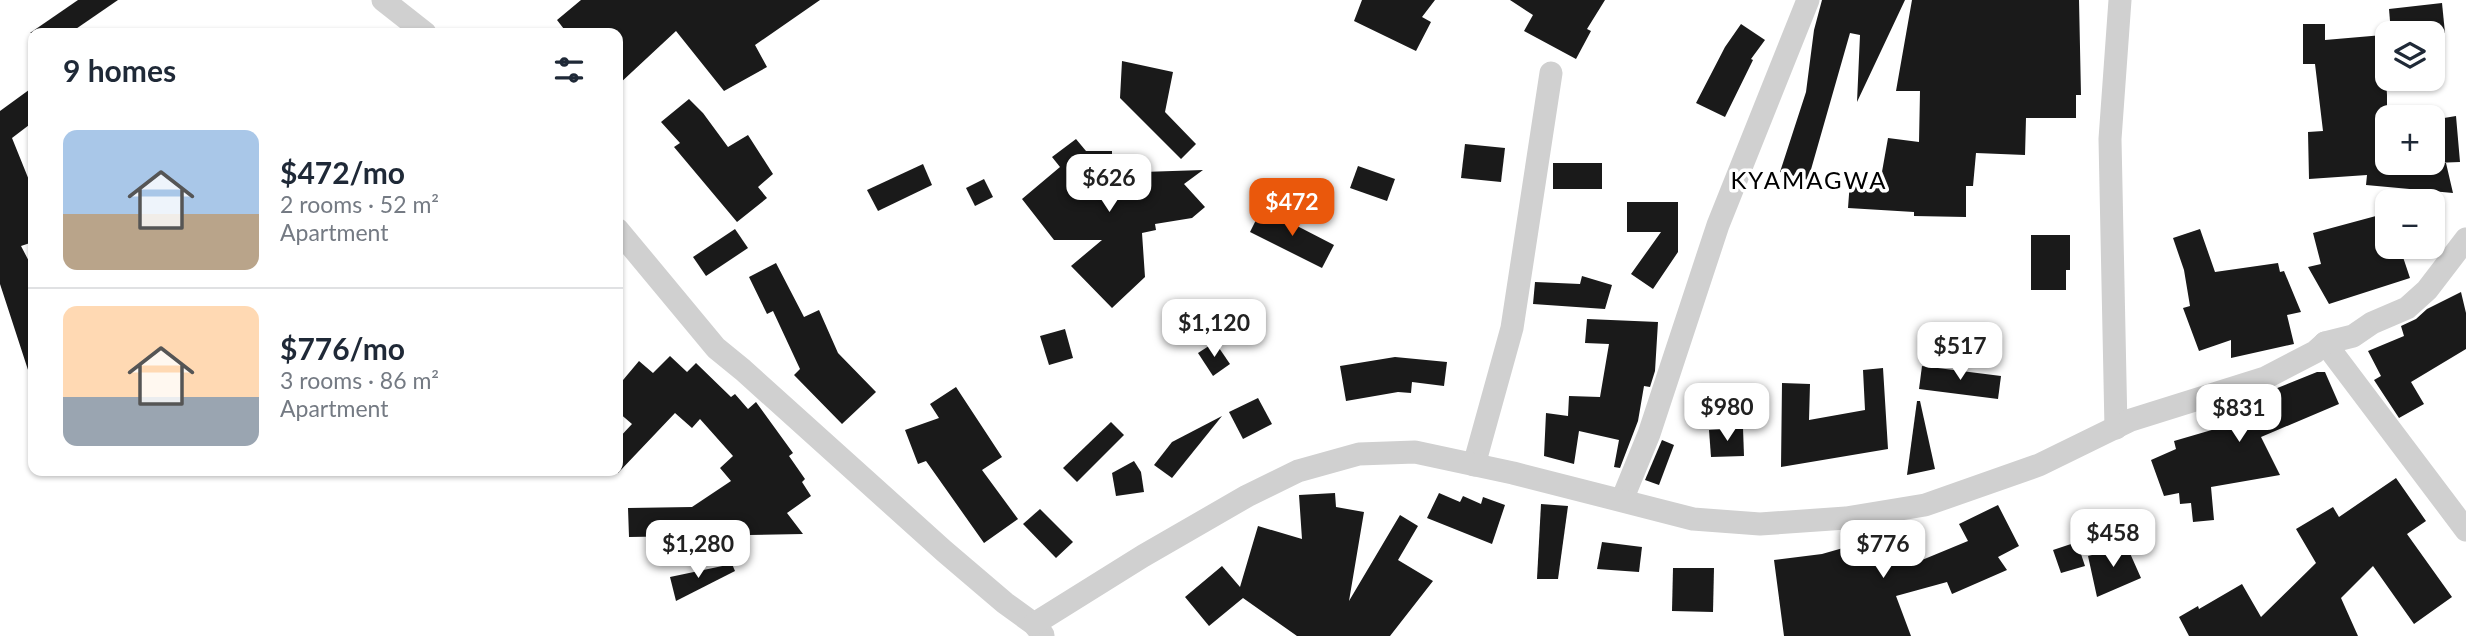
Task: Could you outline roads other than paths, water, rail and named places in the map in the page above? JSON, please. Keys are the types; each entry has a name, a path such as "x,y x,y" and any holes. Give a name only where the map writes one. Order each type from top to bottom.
{"street":[{"path":"383,0 419,28"},
{"path":"1622,500 1649,434 1718,225 1808,0"},
{"path":"2116,428 2110,139 2120,0"},
{"path":"1474,465 1512,328 1551,73"},
{"path":"623,236 716,348 944,551 1039,630 1143,556 1247,496 1298,471 1359,454 1415,453 1693,519 1760,524 1846,518 1925,505 2039,465 2131,420 2265,378 2315,352 2325,343 2353,337 2372,323 2407,309 2427,290 2466,239"},
{"path":"2325,343 2466,530"}],"district":[{"name":"KYAMAGWA","path":"1809,179"}]}
